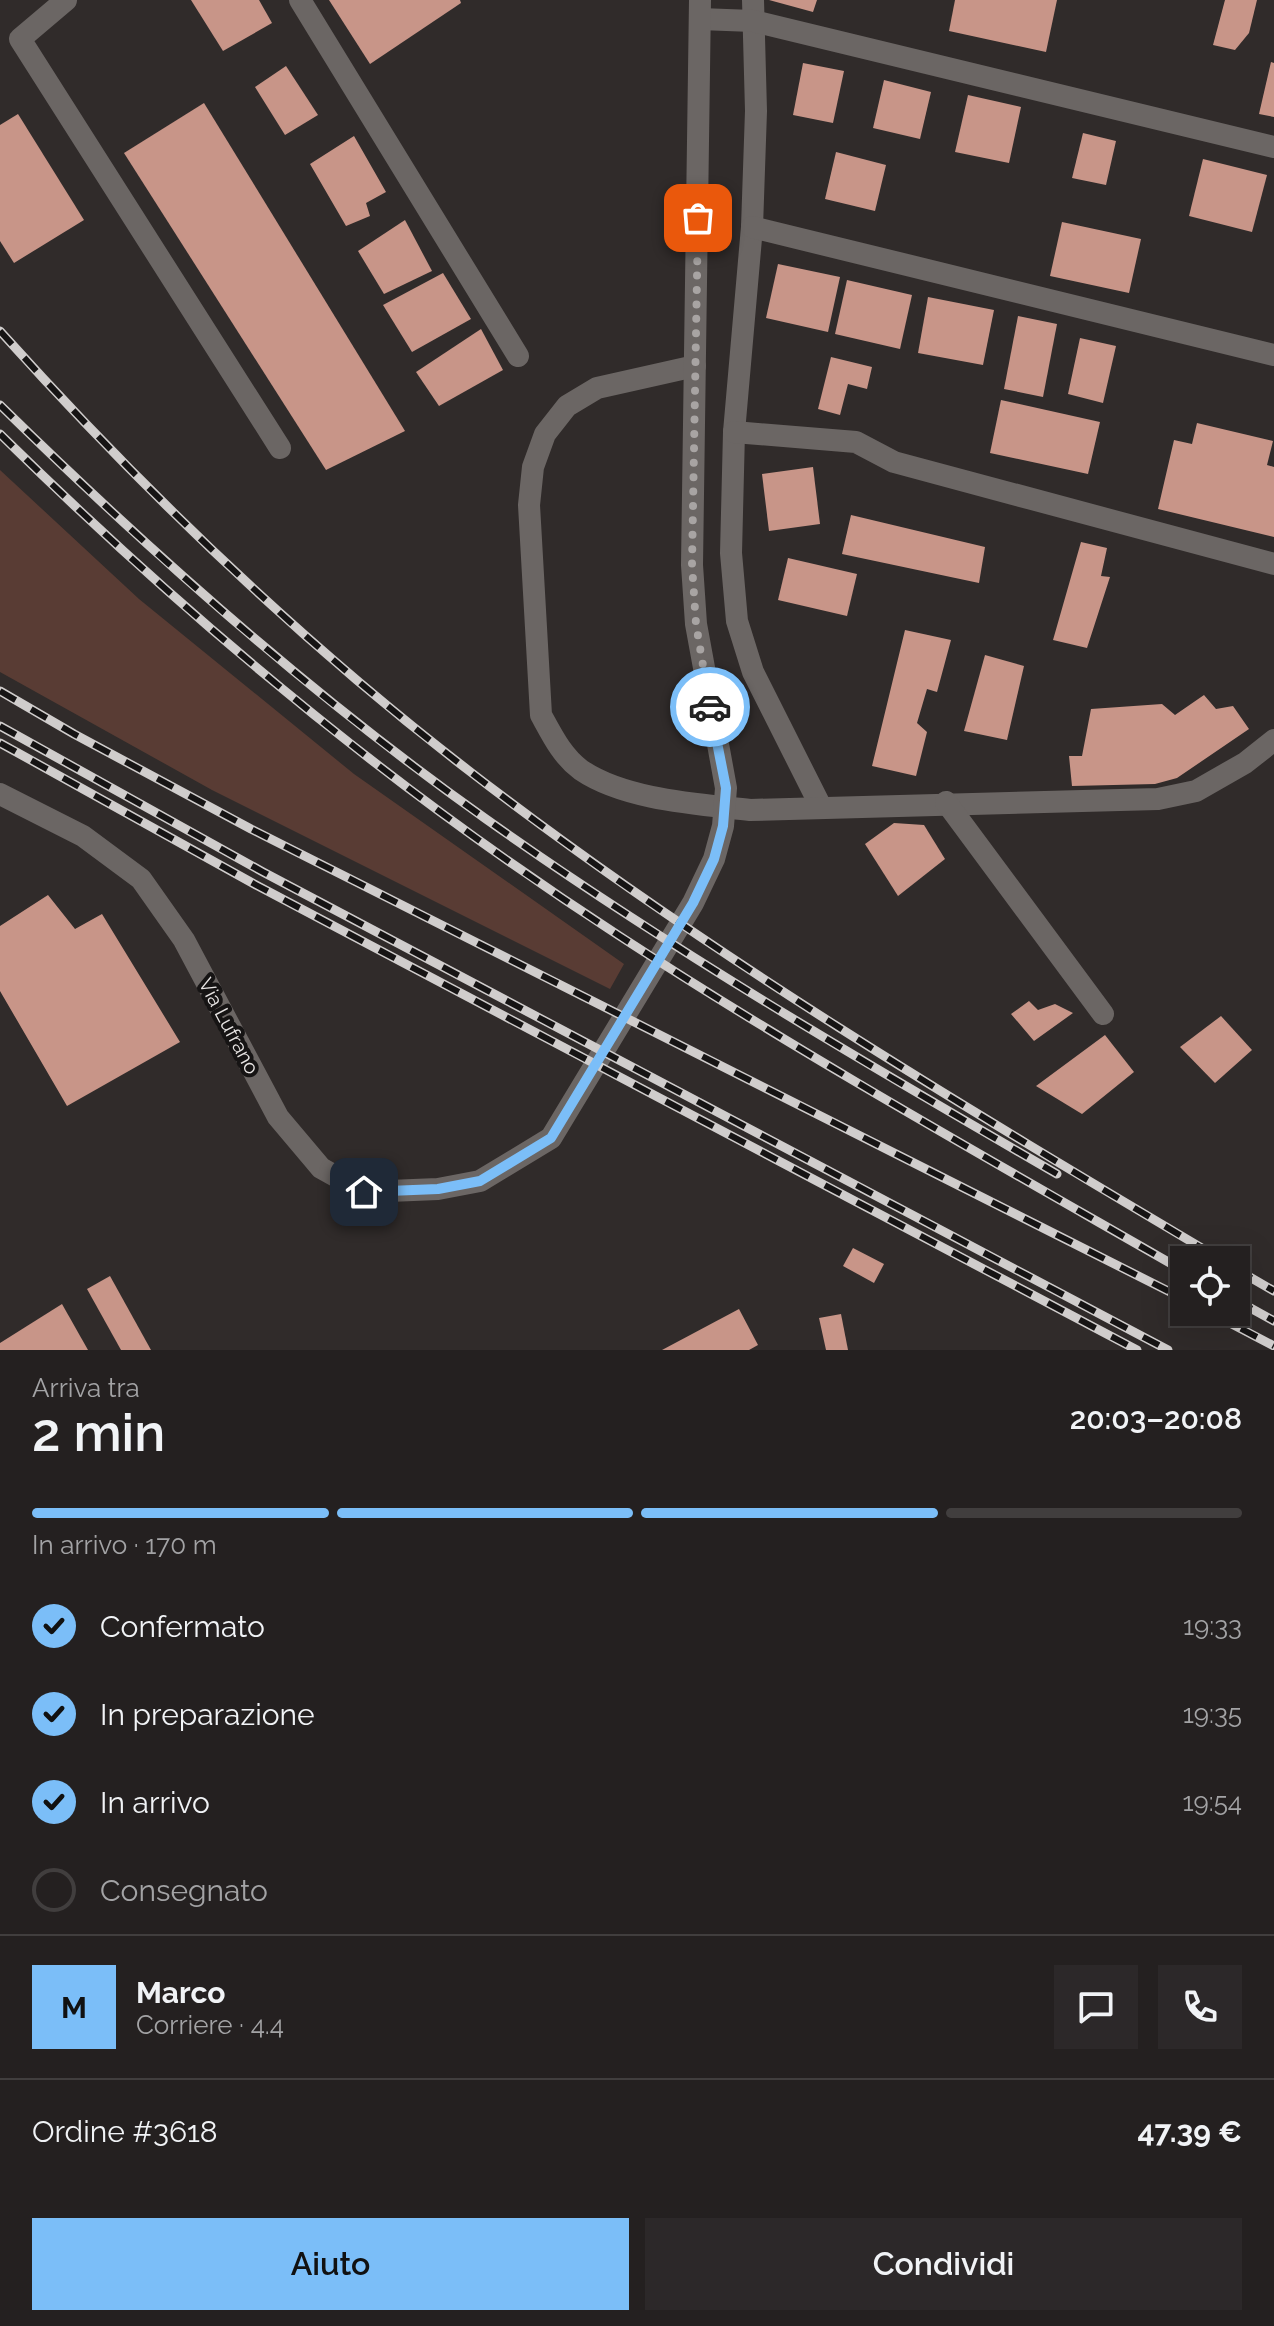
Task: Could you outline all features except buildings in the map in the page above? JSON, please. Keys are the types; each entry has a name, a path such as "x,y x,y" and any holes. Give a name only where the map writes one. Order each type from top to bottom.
{"street":[{"path":"66,0 20,39 280,448"},
{"path":"300,0 518,356"},
{"path":"1274,147 753,10 700,10 695,366 597,388 567,406 545,434 533,467 529,505 541,715 557,745 580,769 614,787 685,802 750,810 946,802 1158,799 1196,791 1245,763 1274,740"},
{"path":"753,10 756,111 752,227 734,432 731,553 737,621 753,672 821,807"},
{"path":"752,227 1274,355"},
{"name":"Via Lufrano","path":"0,794 83,836 141,879 184,940 278,1117 321,1168 364,1192 438,1189 480,1181 551,1138 693,903 714,859 723,826 726,788 696,624 692,565 695,366"},
{"path":"734,432 856,442 894,462 1274,564"},
{"path":"946,802 1103,1014"}],"shaded area":[{"path":"0,470 139,599 354,774 624,964 610,989 212,790 0,672"}],"railway":[{"path":"0,331 110,448 224,561 344,669 468,770 558,838 743,966 933,1086 1199,1246"},
{"path":"0,405 235,622 421,772 555,867 696,959 1057,1174"},
{"path":"0,434 145,570 296,700 374,762 535,880 757,1023 1170,1263"},
{"path":"0,691 251,829 1170,1292"},
{"path":"0,726 263,872 1168,1350"},
{"path":"0,743 256,885 1137,1350"},
{"path":"1250,1277 1274,1291"},
{"path":"1250,1308 1274,1321"},
{"path":"1236,1326 1274,1346"}],"way so far":[{"path":"698,218 692,565 696,624 710,707"}],"route":[{"path":"364,1192 438,1189 480,1181 551,1138 693,903 714,859 723,826 726,788 710,707"}]}
